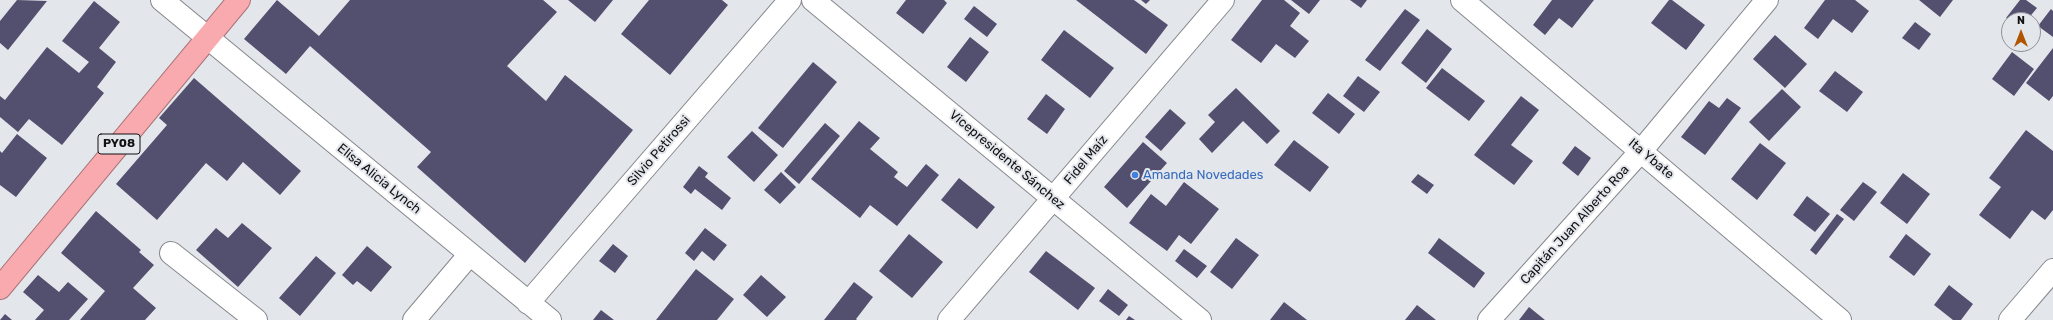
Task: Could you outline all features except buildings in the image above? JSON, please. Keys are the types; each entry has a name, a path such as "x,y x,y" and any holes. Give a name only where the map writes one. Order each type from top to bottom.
{"highway":[{"name":"PY08","path":"0,288 239,0"}],"street":[{"name":"Elisa Alicia Lynch","path":"162,0 550,320"},
{"name":"Silvio Petirossi","path":"528,302 790,0"},
{"name":"Vicepresidente Sánchez","path":"813,0 1200,320"},
{"name":"Fidel Maíz","path":"949,320 1223,0"},
{"name":"Ita Ybate","path":"1462,0 1840,320"},
{"name":"Capitán Juan Alberto Roa","path":"1489,320 1641,151 1767,0"},
{"path":"171,253 256,320"},
{"path":"414,320 470,254"},
{"path":"2010,320 2053,270"}],"place":[{"name":"Amanda Novedades","path":"1135,175"}]}
